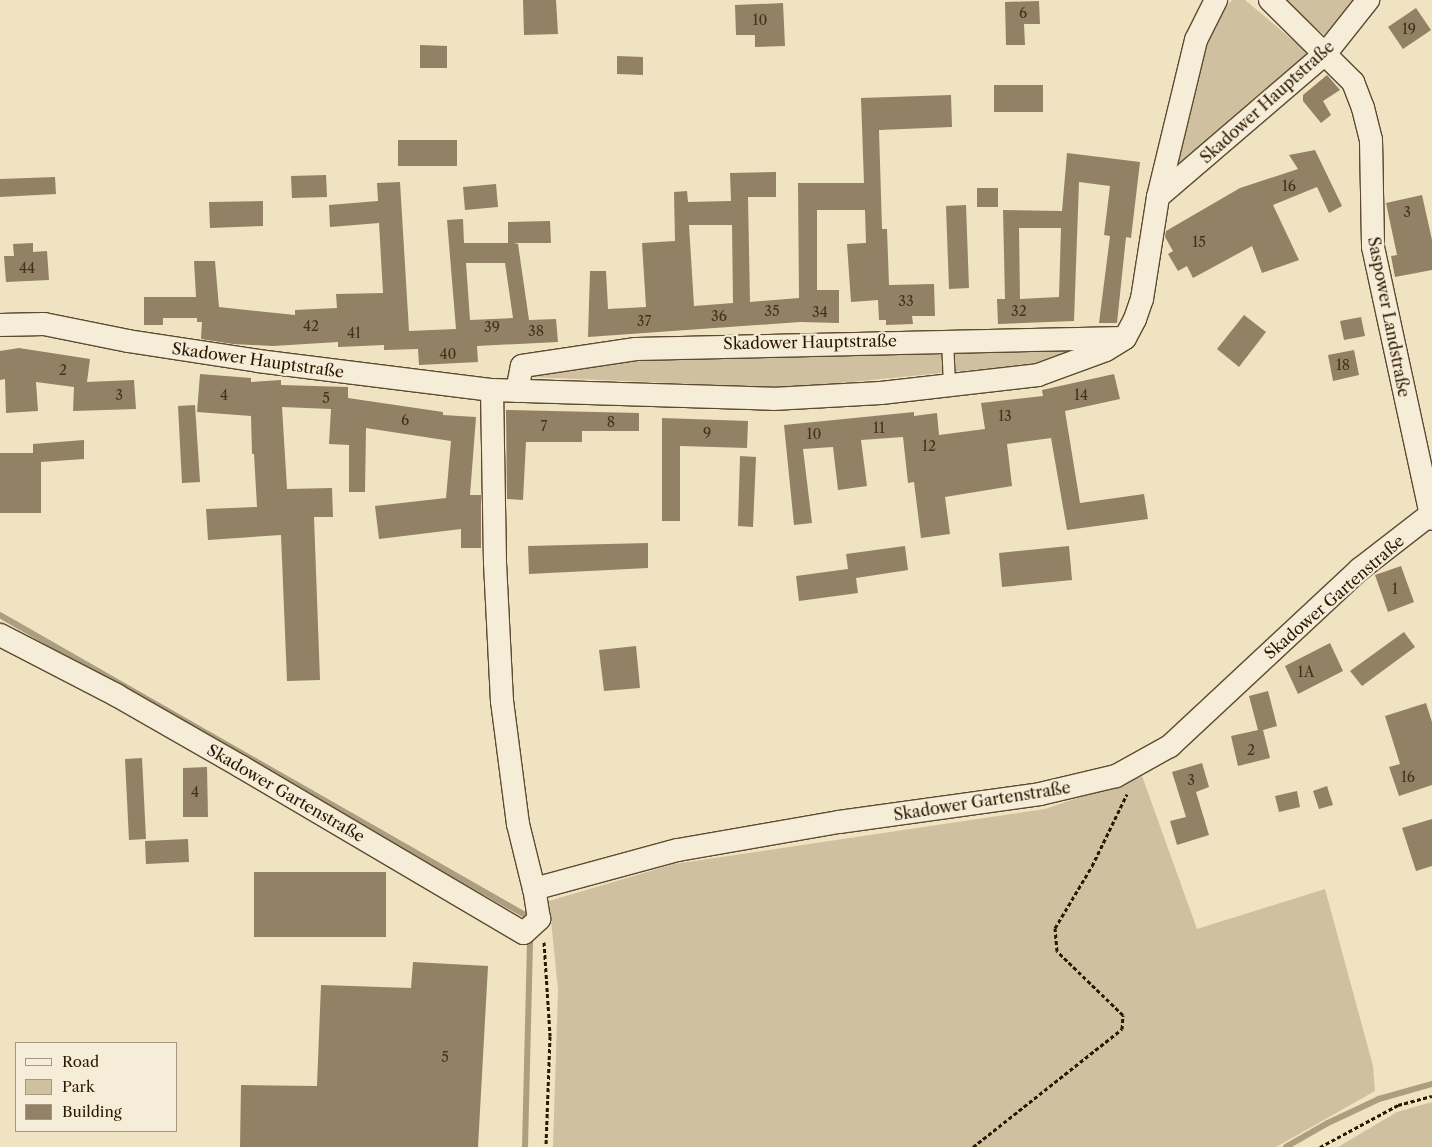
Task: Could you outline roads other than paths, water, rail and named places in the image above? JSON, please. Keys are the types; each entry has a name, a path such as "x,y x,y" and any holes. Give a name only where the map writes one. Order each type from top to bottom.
{"street":[{"path":"1125,338 1142,299 1158,197 1196,40 1216,0"},
{"name":"Saspower Landstraße","path":"1270,0 1353,82 1363,108 1370,140 1372,247 1431,516"},
{"name":"Skadower Hauptstraße","path":"1158,197 1326,54 1368,0"},
{"name":"Skadower Hauptstraße","path":"0,325 44,324 128,341 249,359 492,390 773,399 881,393 1038,375 1084,360 1125,338"},
{"name":"Skadower Hauptstraße","path":"517,391 522,366 636,348 947,339 1125,338"},
{"path":"492,390 495,563 502,701 518,824 534,889"},
{"name":"Skadower Gartenstraße","path":"0,635 116,695 524,933 539,919 534,889 678,850 839,822 1040,794 1116,776 1144,763 1170,746 1360,569 1431,516"}],"lane":[{"path":"947,339 949,384"}],"waterway":[{"path":"0,615 527,916"},
{"path":"525,1147 530,942"},
{"path":"1286,1147 1328,1123 1379,1099 1432,1084"}]}
